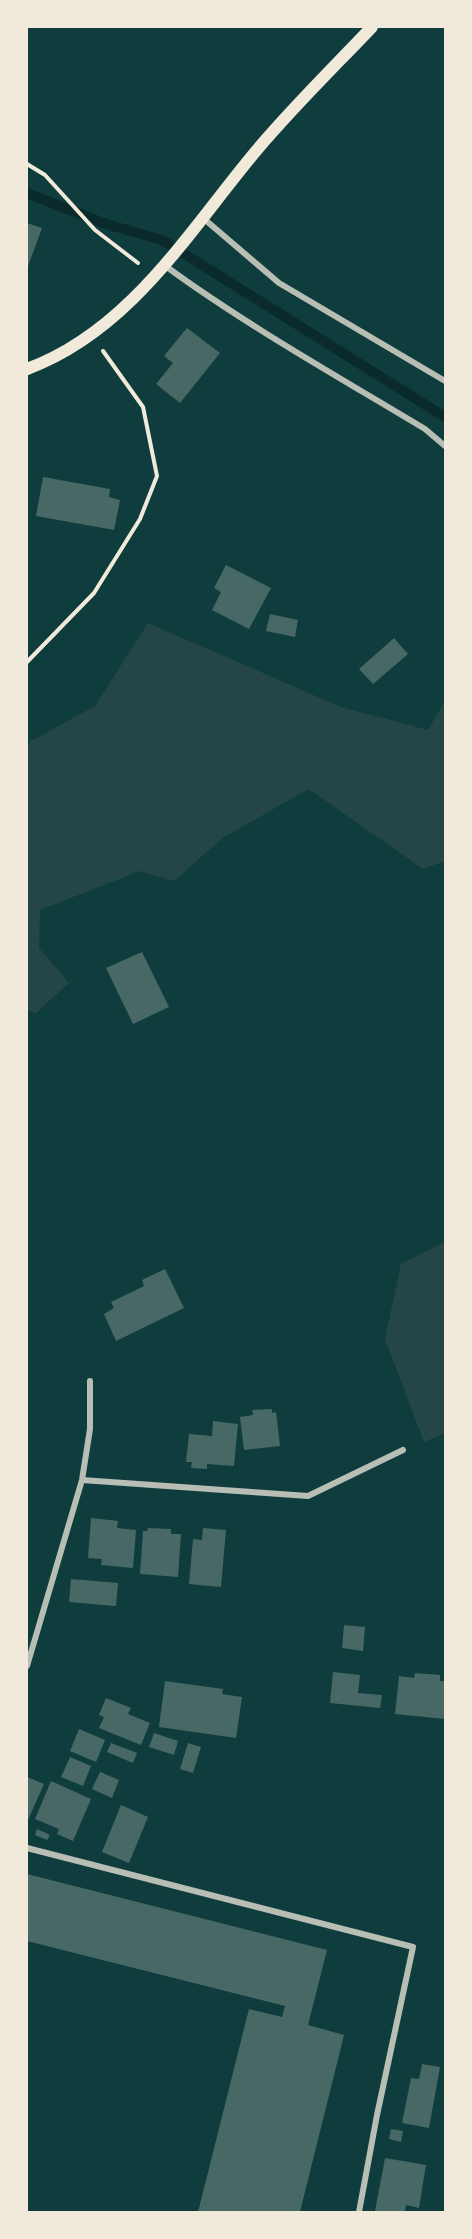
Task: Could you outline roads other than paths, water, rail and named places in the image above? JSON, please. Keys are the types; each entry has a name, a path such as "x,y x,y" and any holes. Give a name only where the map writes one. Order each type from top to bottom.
{"main road":[{"path":"27,369 89,336 120,312 203,218 258,149 372,27"}],"street":[{"path":"203,218 279,284 445,381"},
{"path":"164,264 189,283 266,332 424,429 445,446"},
{"path":"27,1666 82,1480 90,1429 90,1381"},
{"path":"82,1480 308,1496 403,1450"},
{"path":"27,1848 414,1947 377,2115 359,2212"}],"waterway":[{"path":"27,193 106,224 162,240 445,417"}]}
